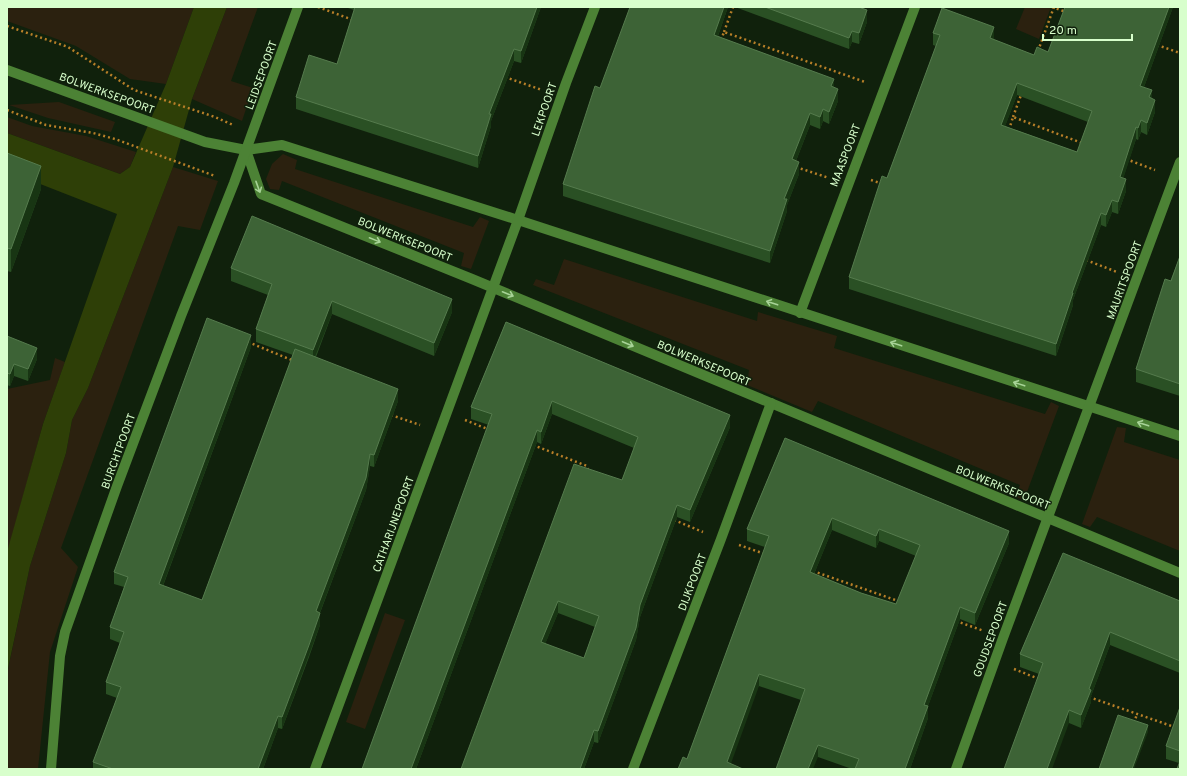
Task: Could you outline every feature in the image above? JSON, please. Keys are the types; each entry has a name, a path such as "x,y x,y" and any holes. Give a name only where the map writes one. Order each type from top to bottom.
{"street":[{"name":"LEIDSEPOORT","path":"246,150 298,7"},
{"name":"LEKPOORT","path":"492,288 595,7"},
{"name":"MAASPOORT","path":"800,312 851,172 914,7"},
{"name":"BOLWERKSEPOORT","path":"7,70 205,142 246,150 282,145 518,220 1180,436"},
{"name":"BOLWERKSEPOORT","path":"246,150 261,194 771,403 1180,573"},
{"name":"BURCHTPOORT","path":"51,769 60,656 65,632 117,486 246,150"},
{"name":"MAURITSPOORT","path":"1049,518 1180,162"},
{"name":"CATHARIJNEPOORT","path":"315,769 492,288"},
{"name":"DIJKPOORT","path":"633,769 771,403"},
{"name":"GOUDSEPOORT","path":"956,769 1049,518"}],"path":[{"path":"318,7 354,21"},
{"path":"718,47 733,7"},
{"path":"1035,58 1053,7 1069,13"},
{"path":"7,26 68,47 134,90 215,117"},
{"path":"724,32 884,88"},
{"path":"1150,42 1180,53"},
{"path":"500,74 561,97"},
{"path":"1008,132 1024,87"},
{"path":"7,110 46,125 93,133 114,139 192,168"},
{"path":"1013,117 1088,145"},
{"path":"1125,158 1175,177"},
{"path":"795,166 847,185"},
{"path":"851,172 885,185"},
{"path":"1082,259 1137,279"},
{"path":"246,342 297,362"},
{"path":"383,412 440,432"},
{"path":"860,596 863,589"},
{"path":"995,662 1043,680"},
{"path":"1086,696 1180,730"},
{"path":"1132,728 1137,714"}],"shaded area":[{"path":"7,7 194,7 166,84 130,79 76,46 7,21"},
{"path":"194,7 227,7 192,99 173,167 88,388 72,420 66,453 30,566 7,673 7,552 43,424 117,214 7,171 7,133 120,174 130,167 166,84"},
{"path":"227,7 258,7 231,81 253,88 242,121 192,99"},
{"path":"1025,7 1051,7 1039,39 1016,29"},
{"path":"59,102 115,122 111,132 48,118 9,105"},
{"path":"7,117 32,126 86,136 136,152 130,167 120,174 7,133"},
{"path":"283,154 297,160 295,169 473,227 480,217 489,221 471,269 461,266 464,253 282,181 279,190 270,189 266,179 272,164"},
{"path":"173,167 218,181 200,230 178,226 61,548 78,567 50,652 38,769 7,769 8,669 30,566 66,453 72,420 88,388"},
{"path":"564,259 757,321 758,312 837,336 834,348 1045,414 1051,402 1059,406 1024,500 1015,497 1020,485 818,401 812,412 747,385 749,370 533,285 536,279 554,285"},
{"path":"55,358 65,362 43,424 7,555 7,389 50,380"},
{"path":"1117,427 1126,428 1124,442 1180,460 1180,551 1097,517 1090,527 1082,524"},
{"path":"385,613 405,620 365,729 346,722"}],"building":[{"path":"355,7 537,7 521,51 514,49 489,114 491,114 478,156 296,97 309,55 337,64"},
{"path":"630,7 724,7 714,35 834,79 831,86 838,89 829,112 823,109 820,117 810,113 792,159 799,162 784,199 787,199 770,251 563,184 595,86 600,88"},
{"path":"765,7 862,7 861,8 867,10 859,33 852,31 849,38"},
{"path":"1065,7 1169,7 1140,86 1152,90 1149,97 1155,100 1147,123 1141,120 1138,128 1136,127 1120,177 1126,179 1118,202 1112,200 1106,215 1101,213 1072,293 1056,344 849,277 882,176 887,178 940,35 933,33 942,8 994,27 990,38 1034,55 1037,47 1048,52","holes":["1017,83 1092,111 1077,152 1001,125"]},
{"path":"7,153 41,166 11,249 7,248"},
{"path":"252,216 452,299 434,343 332,301 313,350 256,329 272,284 231,268"},
{"path":"1180,256 1180,384 1136,369 1165,279 1171,281"},
{"path":"207,318 251,335 159,584 202,600 295,349 398,389 374,455 370,454 366,478 316,611 320,613 309,645 282,717 278,716 258,769 113,769 93,762 121,687 106,682 124,632 110,627 128,577 114,572"},
{"path":"506,322 730,415 690,510 677,505 640,605 636,628 598,731 594,730 580,769 461,769 574,464 622,480 638,437 552,401 541,432 537,430 411,769 362,769 492,414 471,407","holes":["558,601 599,616 584,658 541,642"]},
{"path":"7,336 37,348 28,369 14,364 10,374 7,373"},
{"path":"785,438 1009,531 975,613 960,607 924,705 928,706 905,769 855,769 859,759 818,745 808,769 776,769 805,689 759,674 727,762 743,769 678,769 683,757 687,759 769,536 747,529","holes":["832,518 876,536 879,529 920,545 896,604 861,593 810,572"]},
{"path":"1063,553 1180,601 1180,661 1110,632 1081,715 1069,710 1047,769 1004,769 1043,663 1020,654"},
{"path":"1180,707 1180,751 1166,746"},
{"path":"1118,715 1148,725 1132,769 1099,769"},
{"path":"1180,761 1180,769 1177,769"}]}
